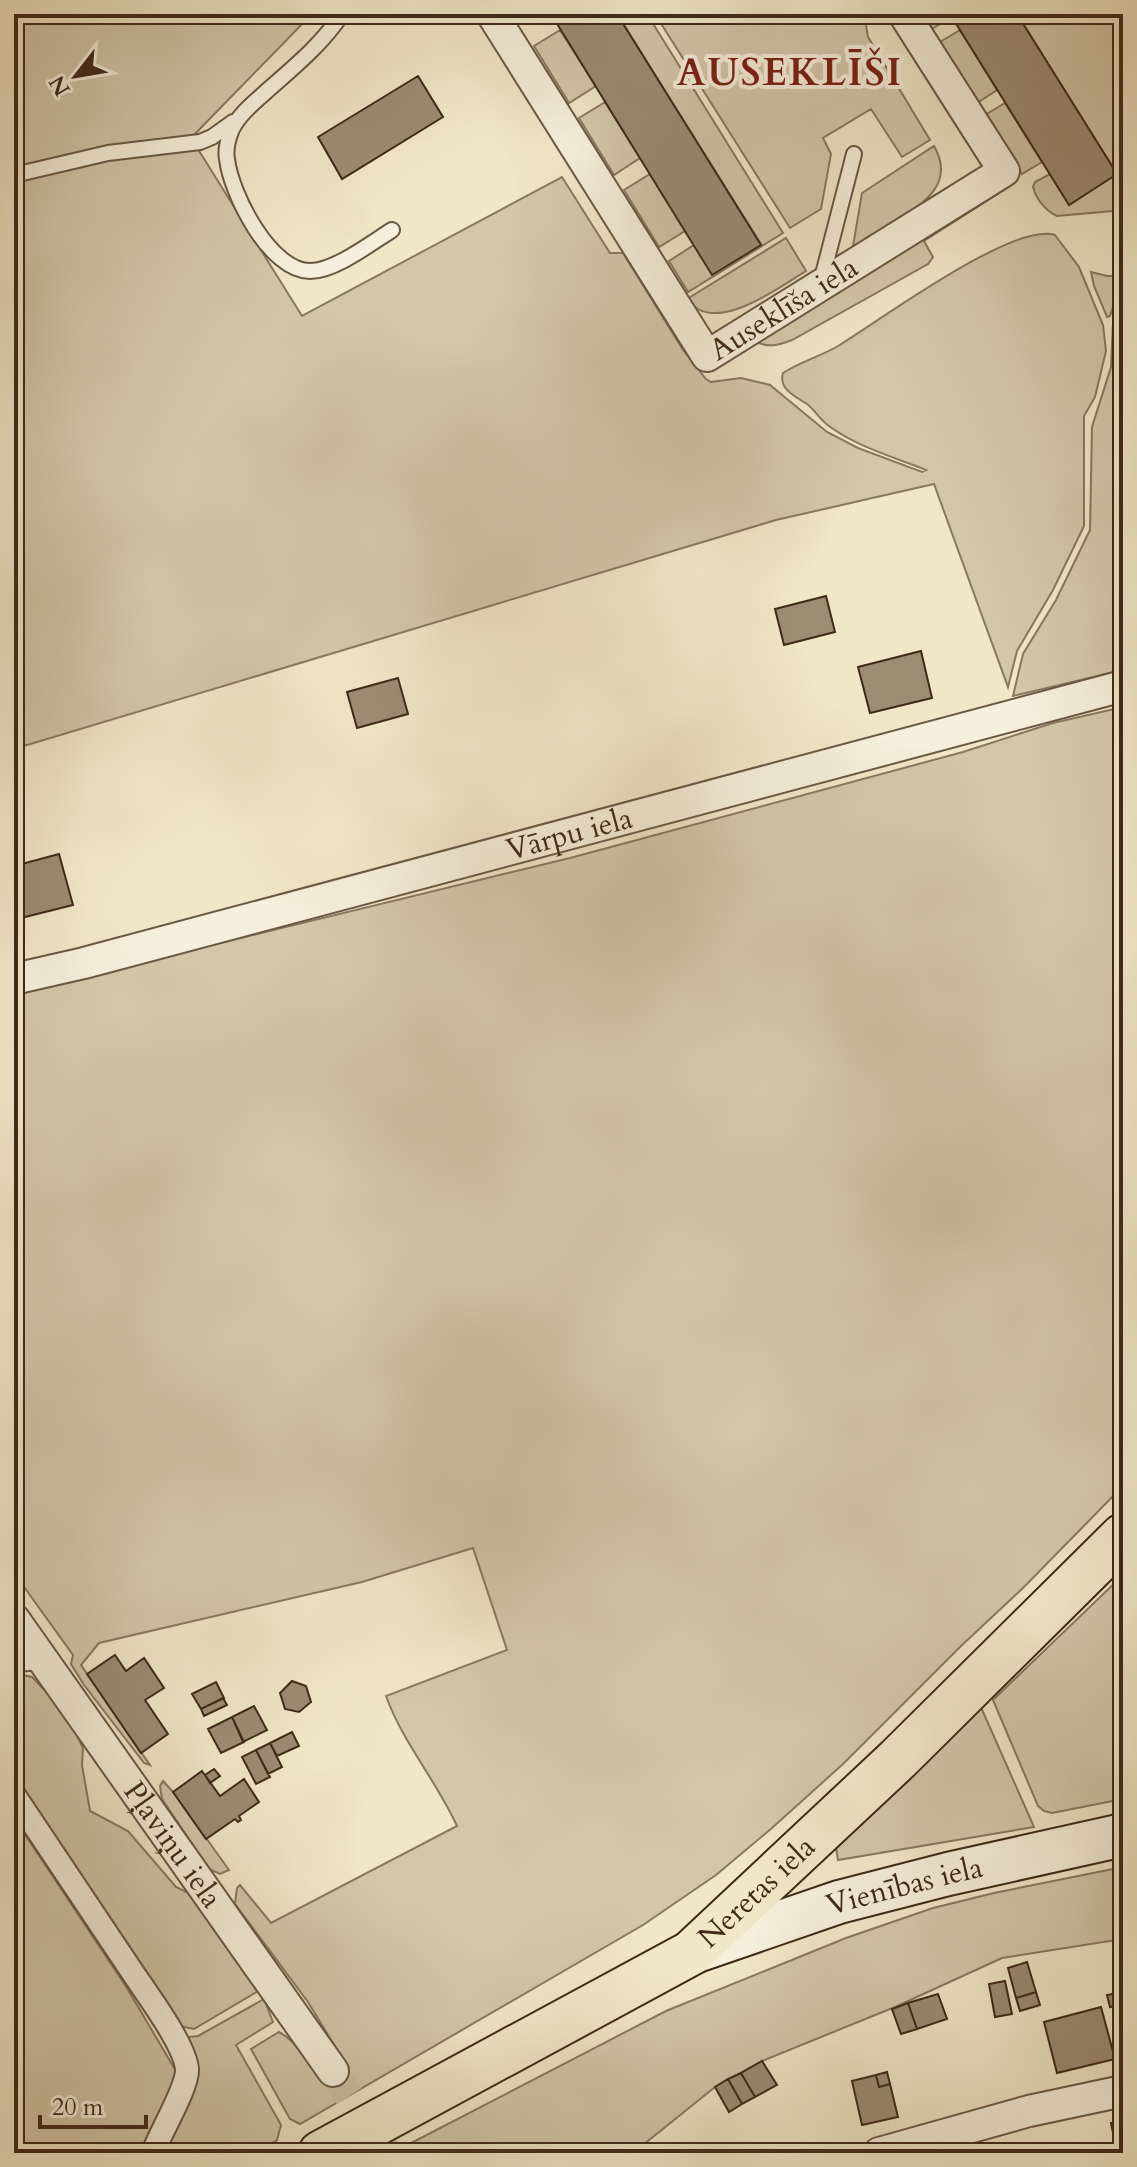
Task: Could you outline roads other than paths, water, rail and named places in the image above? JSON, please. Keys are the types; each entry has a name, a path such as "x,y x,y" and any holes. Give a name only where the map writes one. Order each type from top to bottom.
{"main road":[{"name":"Neretas iela","path":"321,2153 691,1953 898,1759 1123,1536"},
{"name":"Vienības iela","path":"691,1953 839,1902 1123,1835"}],"street":[{"name":"Auseklīša iela","path":"492,14 707,356 1004,171 904,14"},
{"name":"Vārpu iela","path":"14,979 84,963 1123,686"},
{"name":"Pļaviņu iela","path":"14,1619 29,1663 333,2071"},
{"path":"14,1795 158,2012 187,2066 185,2083 159,2134 153,2153"},
{"path":"879,2153 1029,2111 1123,2091"}],"lane":[{"path":"14,175 108,153 200,142 223,130 309,53 342,14"},
{"path":"242,113 228,140 226,158 230,175 259,234 285,263 310,271 321,269 392,230"},
{"path":"820,286 854,154"}],"tunnel":[{"path":"333,2071 387,2153"}],"district":[{"name":"AUSEKLĪŠI","path":"790,73"}]}
